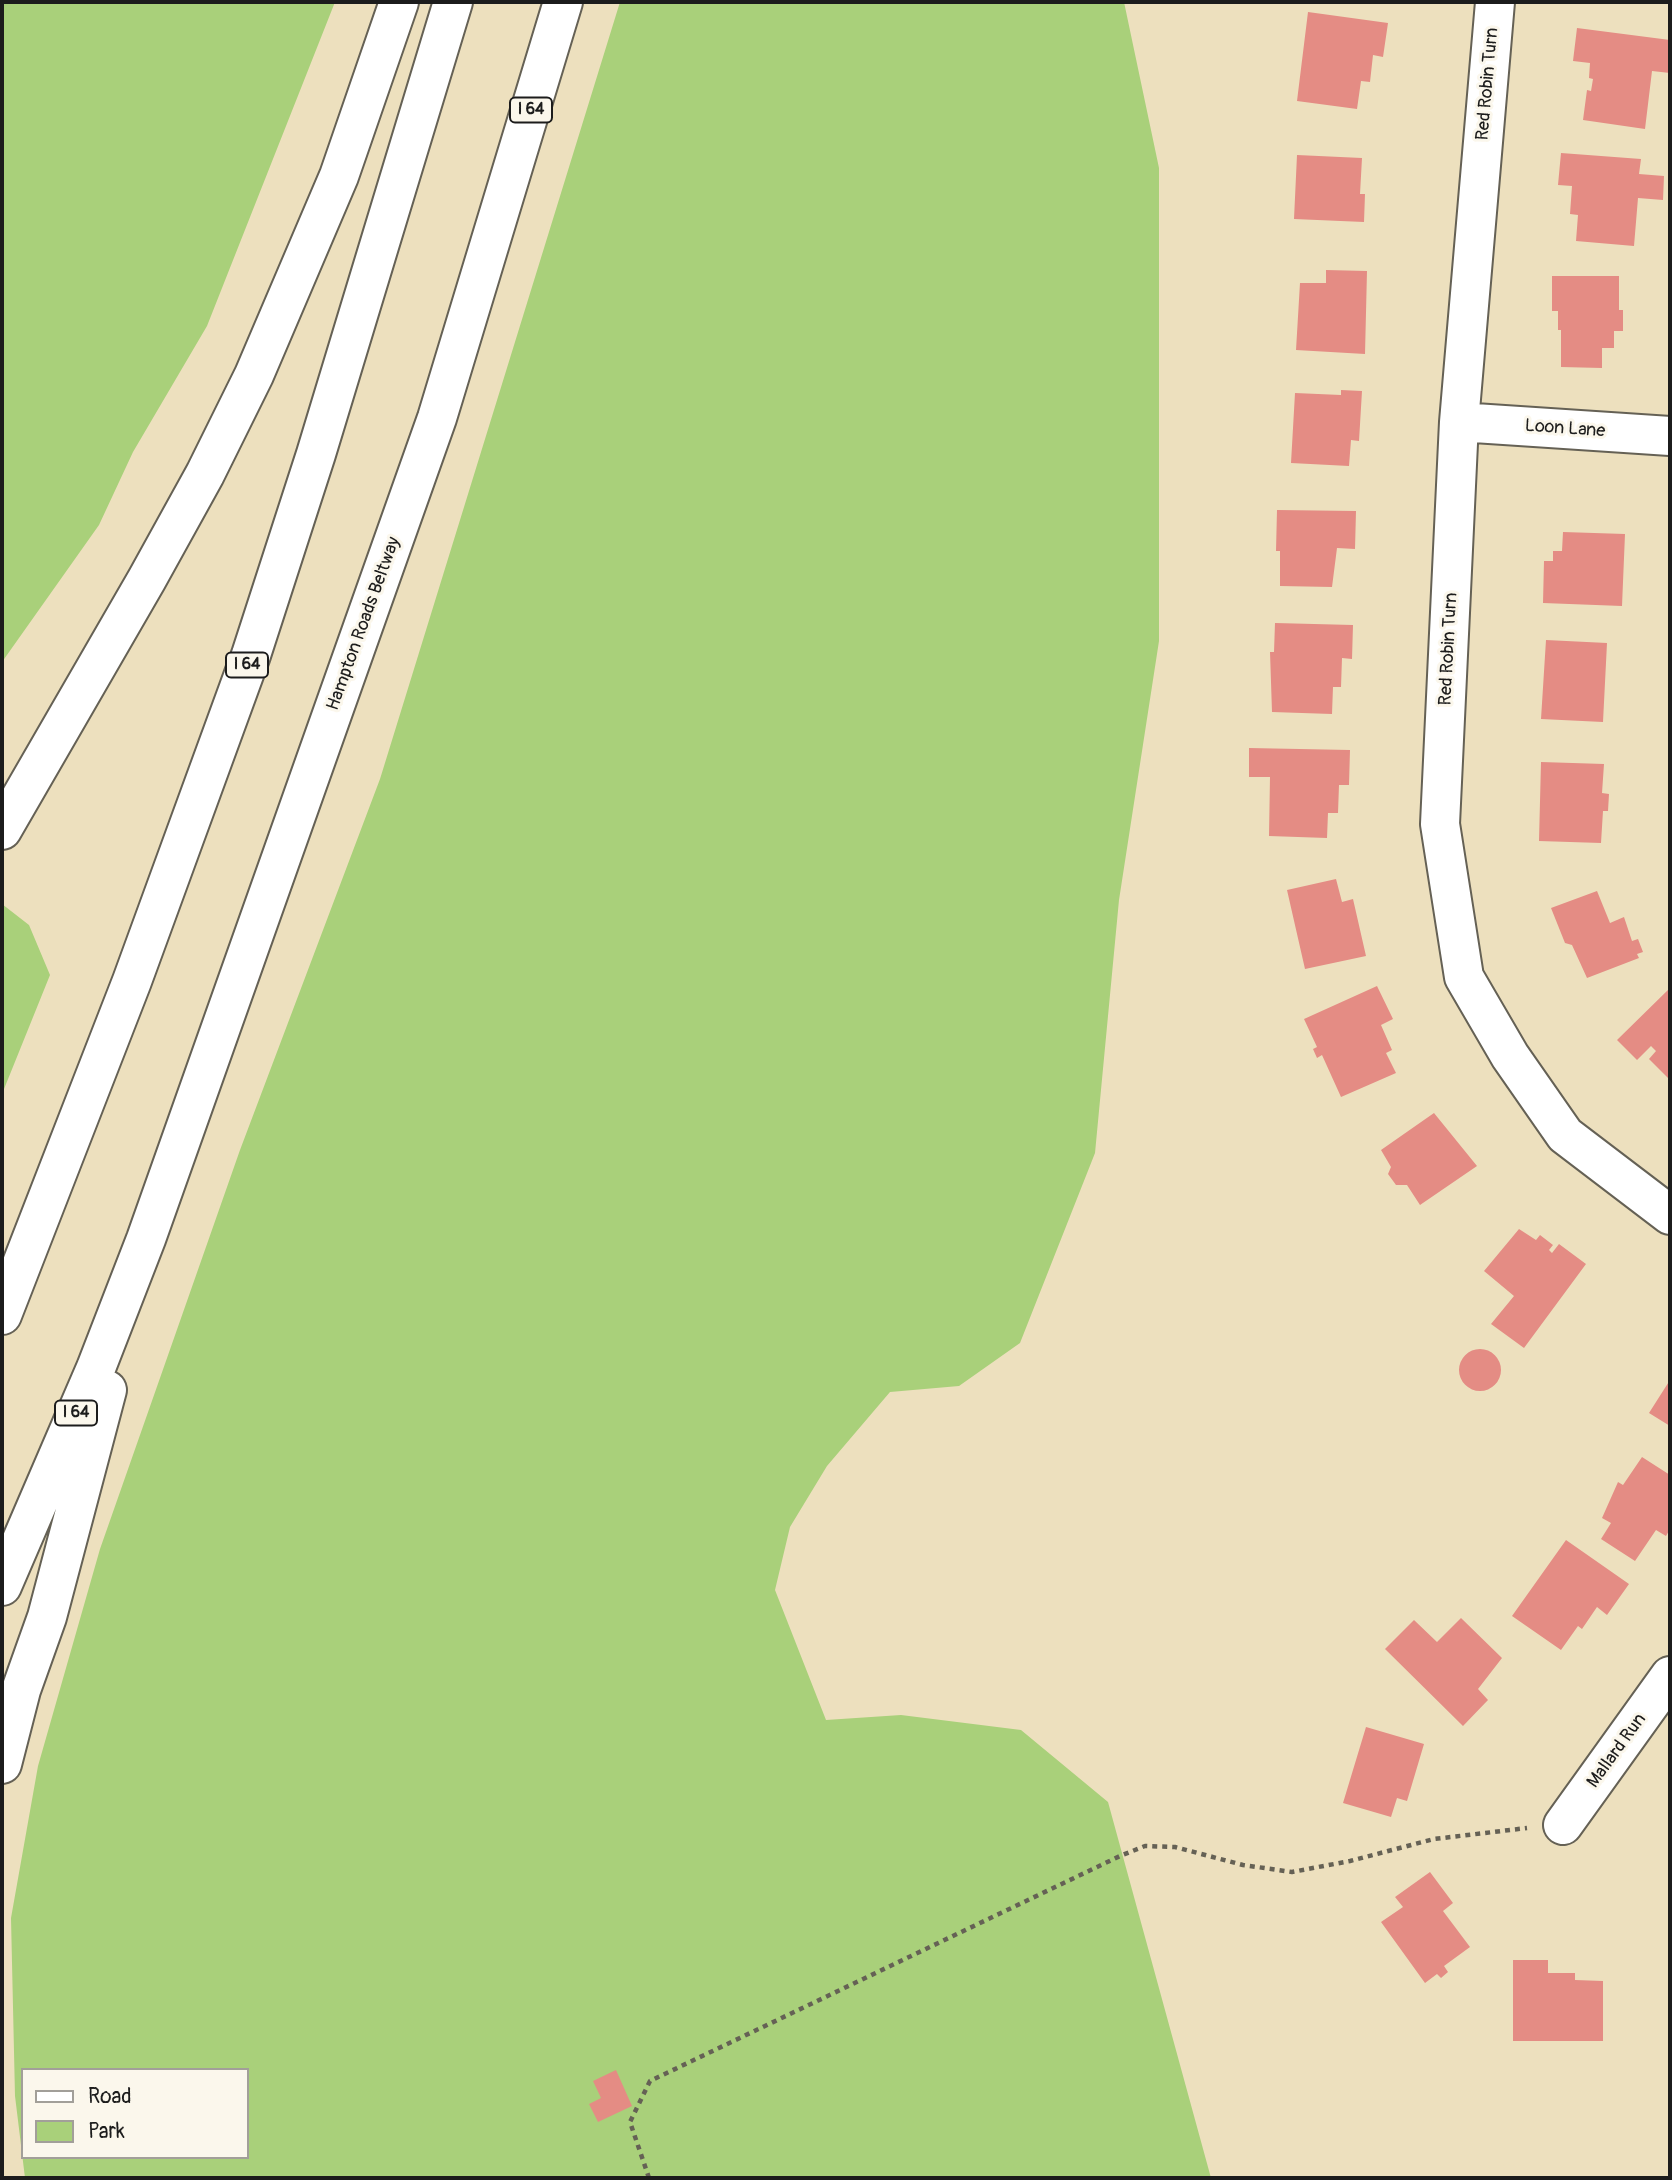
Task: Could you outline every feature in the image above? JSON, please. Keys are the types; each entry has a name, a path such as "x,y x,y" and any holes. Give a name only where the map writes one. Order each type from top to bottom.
{"main road":[{"path":"2,830 147,579 205,474 254,374 339,176 399,2"},
{"name":"I 64","path":"2,1315 132,981 251,655 316,454 453,2"},
{"name":"Hampton Roads Beltway","path":"146,1239 437,418 563,2"},
{"name":"Red Robin Turn","path":"1495,2 1460,422 1440,824 1464,976 1510,1056 1565,1135 1670,1215"},
{"name":"Loon Lane","path":"1460,422 1670,436"},
{"path":"2,1764 21,1690 47,1617 146,1239"},
{"name":"I 64","path":"2,1586 96,1368 146,1239"},
{"name":"Mallard Run","path":"1563,1825 1670,1676"}],"path":[{"path":"649,2178 630,2122 650,2081 1145,1846 1175,1847 1244,1865 1292,1872 1350,1861 1434,1839 1563,1825"}],"green space":[{"path":"2,2 335,2 207,326 133,452 99,525 2,662"},
{"path":"620,2 1124,2 1159,168 1159,641 1119,900 1095,1153 1020,1343 959,1386 890,1392 827,1466 790,1527 775,1590 826,1720 901,1715 1021,1730 1108,1802 1211,2178 25,2178 23,2159 248,2159 248,2068 21,2068 21,2145 15,2096 11,1918 38,1766 100,1549 240,1150 380,779"},
{"path":"2,904 29,925 50,975 2,1094"}],"building":[{"path":"1308,12 1388,23 1383,57 1373,55 1370,82 1361,81 1357,109 1297,101"},
{"path":"1577,28 1670,40 1670,73 1652,71 1645,129 1583,120 1587,90 1591,91 1593,79 1589,78 1590,63 1573,61"},
{"path":"1561,153 1641,159 1639,174 1664,176 1663,200 1638,198 1634,246 1576,241 1578,215 1570,214 1572,186 1558,185"},
{"path":"1297,155 1362,158 1360,194 1365,194 1364,222 1294,219"},
{"path":"1326,270 1367,271 1365,354 1296,350 1300,283 1326,283"},
{"path":"1552,276 1619,276 1619,310 1623,310 1623,331 1614,331 1614,348 1602,348 1602,368 1561,367 1561,330 1558,330 1558,311 1552,311"},
{"path":"1341,390 1362,391 1359,441 1351,440 1349,466 1291,463 1295,393 1341,395"},
{"path":"1277,510 1356,511 1355,549 1337,548 1332,587 1280,586 1280,551 1276,551"},
{"path":"1563,532 1625,534 1622,606 1543,603 1544,561 1553,561 1553,551 1562,551"},
{"path":"1275,623 1353,625 1352,659 1342,658 1341,687 1333,687 1332,714 1272,712 1270,652 1274,652"},
{"path":"1546,640 1607,643 1603,722 1541,719"},
{"path":"1249,748 1350,750 1349,785 1339,785 1338,813 1328,813 1327,838 1269,836 1270,777 1249,777"},
{"path":"1541,762 1604,764 1602,793 1609,794 1608,811 1603,811 1601,843 1539,841"},
{"path":"1336,879 1342,902 1353,899 1366,956 1305,969 1287,890"},
{"path":"1597,891 1610,923 1624,917 1632,941 1638,939 1643,952 1637,954 1639,958 1587,978 1572,945 1565,943 1551,908"},
{"path":"1377,986 1393,1019 1381,1025 1392,1050 1386,1053 1396,1073 1341,1097 1322,1055 1317,1058 1313,1049 1317,1047 1304,1019"},
{"path":"1670,988 1670,1080 1649,1059 1656,1051 1651,1046 1637,1060 1617,1040"},
{"path":"1434,1113 1477,1166 1420,1205 1407,1185 1396,1185 1388,1174 1391,1167 1381,1150"},
{"path":"1519,1229 1536,1240 1540,1235 1553,1245 1549,1250 1552,1253 1559,1244 1586,1264 1524,1348 1491,1324 1514,1296 1484,1271"},
{"path":"1480,1349 1495,1355 1501,1370 1495,1385 1480,1391 1465,1385 1459,1370 1465,1355"},
{"path":"1670,1380 1670,1426 1649,1413"},
{"path":"1642,1457 1670,1475 1670,1529 1666,1536 1656,1530 1635,1561 1601,1539 1611,1523 1602,1518 1618,1482 1623,1485"},
{"path":"1566,1540 1629,1584 1607,1615 1597,1607 1582,1629 1578,1626 1561,1650 1512,1616"},
{"path":"1461,1618 1502,1658 1478,1689 1488,1700 1463,1726 1385,1649 1414,1620 1437,1642"},
{"path":"1366,1727 1424,1744 1407,1801 1397,1798 1391,1817 1343,1803"},
{"path":"1430,1872 1453,1903 1443,1911 1470,1947 1444,1966 1448,1972 1441,1978 1437,1974 1425,1983 1381,1922 1403,1907 1395,1897"},
{"path":"1513,1960 1548,1960 1548,1973 1575,1973 1575,1980 1603,1981 1603,2041 1513,2041"},
{"path":"616,2070 632,2106 598,2122 589,2104 601,2098 593,2081"}]}
